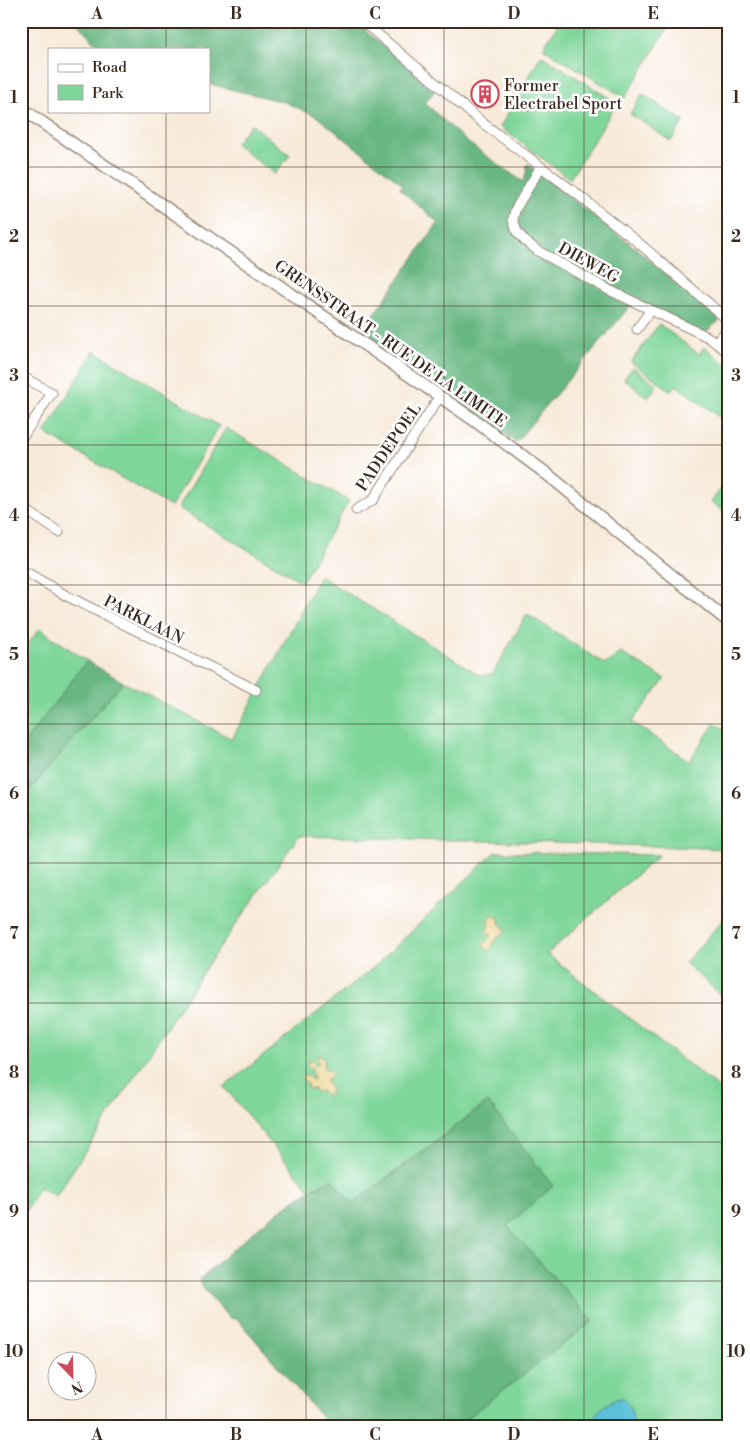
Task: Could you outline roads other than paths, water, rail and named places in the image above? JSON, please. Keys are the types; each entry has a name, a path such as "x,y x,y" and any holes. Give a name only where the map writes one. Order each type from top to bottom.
{"street":[{"path":"362,21 484,124 640,244 729,321"},
{"name":"GRENSSTRAAT - RUE DE LA LIMITE","path":"21,108 440,396 548,474 729,622"},
{"name":"DIEWEG","path":"540,168 515,210 514,227 520,236 538,250 584,277 690,328 729,353"},
{"path":"637,329 651,310"},
{"path":"716,343 729,327"},
{"path":"21,376 52,393 21,439"},
{"name":"PADDEPOEL","path":"356,510 373,500 440,396"},
{"path":"21,507 59,532"},
{"name":"PARKLAAN","path":"21,569 74,600 256,690"}],"water":[{"path":"623,1398 630,1408 633,1419 632,1427 591,1427 595,1416 601,1408"}],"place":[{"name":"Former Electrabel Sport","path":"485,94"}]}
